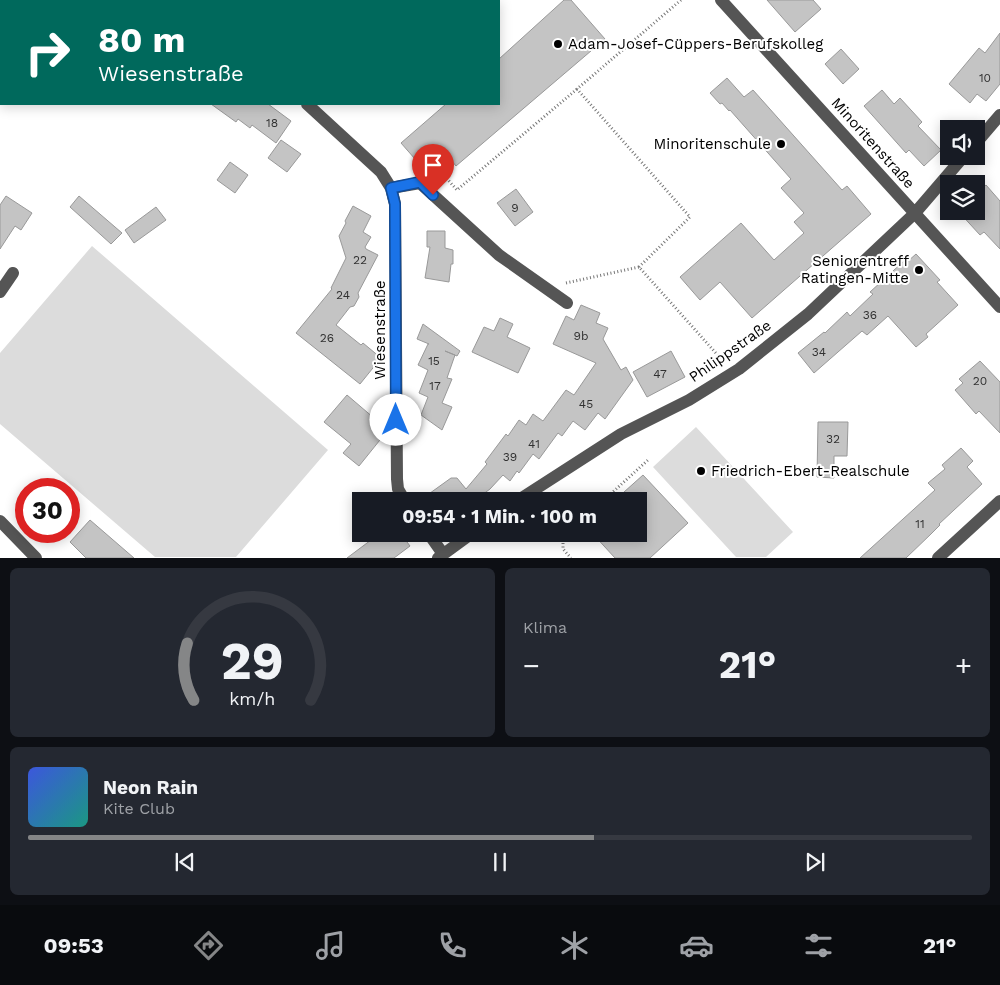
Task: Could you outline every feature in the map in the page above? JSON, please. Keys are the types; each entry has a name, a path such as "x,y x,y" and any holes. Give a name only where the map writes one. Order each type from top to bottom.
{"street":[{"name":"Minoritenstraße","path":"721,0 1000,308"},
{"name":"Wiesenstraße","path":"308,105 381,172 391,188 395,204 397,479 400,492"},
{"path":"985,132 1000,115"},
{"name":"Philippstraße","path":"530,492 621,434 689,400 734,372 808,314 915,213 956,165"},
{"path":"391,188 420,182 499,255 567,303"},
{"path":"0,292 13,274"},
{"path":"938,558 1000,501"},
{"path":"0,521 36,558"},
{"path":"433,542 441,556 460,542"}],"path":[{"path":"435,165 457,190 681,0"},
{"path":"545,288 639,267 690,217 577,89"},
{"path":"639,267 734,372"},
{"path":"613,492 648,460"},
{"path":"563,542 563,549 570,558"}],"shaded area":[{"path":"92,246 328,450 236,557 155,557 80,493 80,478 63,478 0,424 0,353"},
{"path":"696,427 793,532 766,557 736,557 653,467"}],"building":[{"path":"564,0 571,0 605,39 456,166 442,149 422,167 401,143 445,105 500,105 500,58"},
{"path":"767,0 813,0 821,9 795,32"},
{"path":"1000,33 1000,84 986,101 977,94 970,103 949,84 979,48 985,53"},
{"path":"841,49 859,69 843,84 825,64"},
{"path":"727,78 744,97 753,90 842,190 847,186 871,214 752,318 720,282 700,300 680,277 741,223 774,260 804,233 794,222 804,213 781,188 791,179 730,110 722,103 720,104 710,93"},
{"path":"882,90 894,104 900,98 922,122 918,126 940,151 924,166 909,150 906,153 864,106"},
{"path":"212,105 269,105 291,121 276,143 252,125 250,128 238,119 236,122"},
{"path":"281,140 301,154 287,172 268,158"},
{"path":"230,162 248,175 235,193 217,180"},
{"path":"985,186 1000,201 1000,249 984,232 980,235 966,220 985,220"},
{"path":"516,189 533,212 515,226 497,203"},
{"path":"6,196 32,213 21,230 15,226 0,249 0,205"},
{"path":"79,196 122,233 111,244 70,207"},
{"path":"353,206 371,216 363,232 371,237 365,247 378,255 358,293 359,297 354,306 350,307 336,325 381,358 360,384 296,333 332,289 346,258 339,236"},
{"path":"156,207 166,220 134,243 125,230"},
{"path":"427,231 445,231 445,248 453,250 453,264 451,264 449,282 425,278 430,247 427,247"},
{"path":"916,254 940,280 937,282 958,305 926,334 928,337 916,347 888,316 867,335 862,331 814,373 798,353 825,333 847,312 850,316 873,294 870,292 905,260 907,262"},
{"path":"581,305 600,313 596,323 608,328 603,339 621,370 626,367 633,380 605,419 598,413 585,430 573,421 562,436 558,433 539,459 533,454 519,473 517,471 510,481 503,475 486,492 432,492 451,478 457,478 466,489 487,464 485,462 506,434 508,436 519,420 526,425 533,414 543,421 566,390 574,395 596,363 553,344 566,316 574,320"},
{"path":"500,318 513,324 507,337 530,348 518,373 472,352 484,327 494,331"},
{"path":"423,324 460,351 457,356 455,355 447,378 452,379 442,403 452,407 442,430 421,415 428,397 419,393 428,370 418,365 429,344 417,339"},
{"path":"671,351 685,377 647,397 633,372"},
{"path":"980,361 1000,382 1000,433 979,411 976,414 955,390 963,383 959,379"},
{"path":"347,395 388,430 359,466 343,453 351,444 324,422"},
{"path":"818,422 848,422 847,456 834,456 834,478 817,477"},
{"path":"961,448 973,461 967,467 982,484 906,558 860,558 935,490 928,483 945,469 942,465"},
{"path":"643,475 688,523 650,558 615,558 600,542 647,542 647,492 624,492"},
{"path":"90,520 134,558 86,558 71,543 80,543 80,531"},
{"path":"368,542 407,542 410,546 394,558 347,558"}],"place":[{"name":"Adam-Josef-Cüppers-Berufskolleg","path":"558,44"},
{"name":"Minoritenschule","path":"781,144"},
{"name":"Seniorentreff Ratingen-Mitte","path":"919,270"},
{"name":"Friedrich-Ebert-Realschule","path":"701,471"}],"route":[{"path":"396,420 395,204 391,188 420,182 433,195"}]}
